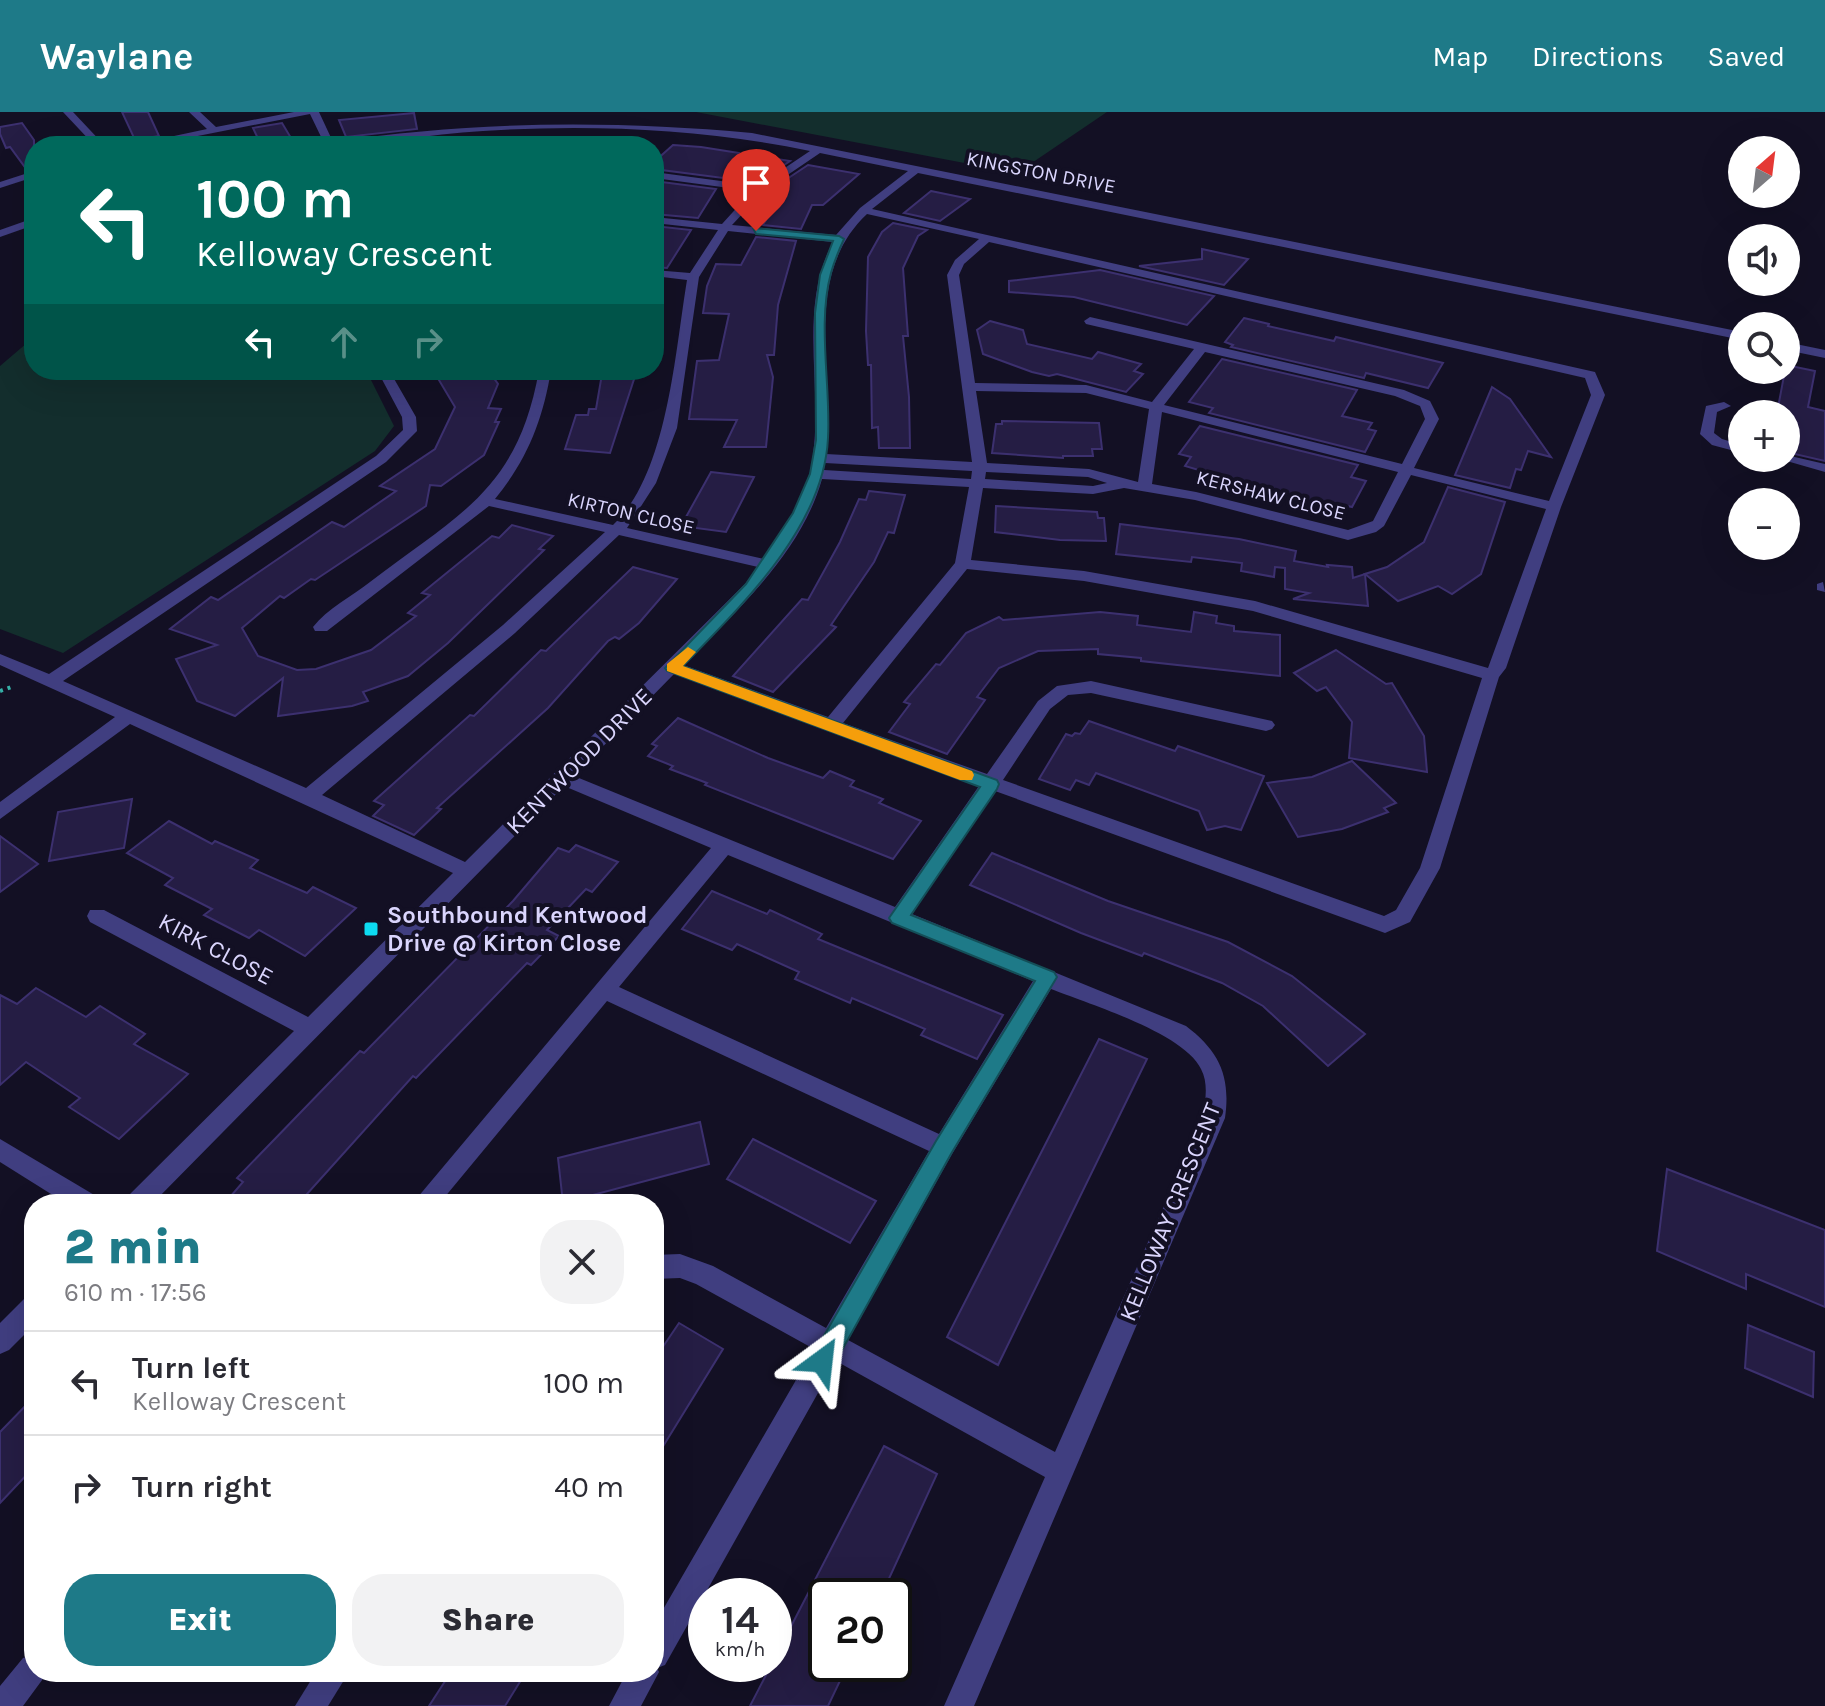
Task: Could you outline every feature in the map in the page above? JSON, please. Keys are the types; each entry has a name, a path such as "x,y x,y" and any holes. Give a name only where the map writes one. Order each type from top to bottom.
{"street":[{"path":"68,112 91,136"},
{"path":"194,112 213,129"},
{"path":"180,136 312,112 323,136"},
{"name":"KINGSTON DRIVE","path":"413,136 482,128 575,125 707,131 821,148 1728,333"},
{"path":"308,796 509,629 618,530 649,483 670,428 693,277 724,227 760,189 821,148"},
{"name":"KENTWOOD DRIVE","path":"146,1194 673,668 731,609 767,564 799,513 818,466 822,440 821,313 825,275 839,239 864,210 918,168"},
{"path":"664,176 760,189"},
{"path":"1,183 24,177"},
{"path":"673,668 1385,925 1403,916 1430,868 1491,675 1498,668 1554,507 1598,395 1590,375 864,210"},
{"path":"664,221 839,239"},
{"path":"0,234 24,225"},
{"path":"831,725 963,564 980,466 967,392 970,387 953,275 959,262 987,238"},
{"path":"664,274 693,277"},
{"path":"1090,321 1202,347 1156,406 1144,487"},
{"name":"KERSHAW CLOSE","path":"818,466 980,466 1089,473 1124,484 1196,496 1348,535 1360,533 1379,523 1432,419 1425,404 1399,393 1202,347"},
{"path":"1800,349 1825,354"},
{"path":"51,681 381,459 410,431 409,417 389,380"},
{"path":"321,627 486,501 515,464 528,441 543,380"},
{"path":"970,387 1086,389 1554,507"},
{"path":"1724,406 1711,409 1707,434 1717,442 1728,445"},
{"path":"1800,462 1825,468"},
{"name":"KERSHAW CLOSE","path":"818,466 978,483 1093,490 1124,484"},
{"name":"KIRTON CLOSE","path":"486,501 767,564"},
{"path":"963,564 1084,576 1255,606 1491,675"},
{"path":"0,659 308,796 468,872"},
{"path":"899,918 1044,705 1063,690 1077,687 1106,690 1266,725"},
{"path":"0,812 129,716"},
{"name":"KELLOWAY CRESCENT","path":"561,778 1178,1032 1201,1048 1213,1065 1219,1092 1214,1118 959,1706"},
{"path":"432,1194 724,846"},
{"name":"KIRK CLOSE","path":"97,916 311,1029"},
{"path":"664,1637 944,1147 1047,977"},
{"path":"603,989 944,1147"},
{"path":"0,1149 72,1194"},
{"path":"664,1267 680,1266 704,1275 1060,1470"},
{"path":"0,1341 24,1317"},
{"path":"3,1706 24,1681"},
{"path":"310,1706 327,1682"},
{"path":"624,1706 638,1682"}],"green space":[{"path":"696,112 1107,112 1017,173"},
{"path":"24,346 24,380 371,380 394,426 375,451 63,653 0,629 0,366"}],"building":[{"path":"122,112 148,112 159,136 133,136"},
{"path":"414,113 417,129 346,136 339,120"},
{"path":"22,123 31,136 24,136 24,166 10,147 6,148 0,127"},
{"path":"282,123 290,136 257,136 253,128"},
{"path":"673,145 739,153 723,178 664,170 664,153"},
{"path":"765,157 790,161 757,183 753,182"},
{"path":"808,165 859,174 823,205 812,205 801,229 763,225 766,220 744,217 766,193"},
{"path":"664,182 716,189 698,218 664,215"},
{"path":"931,191 970,199 940,221 904,213"},
{"path":"893,223 927,230 918,236 903,268 908,336 903,336 910,448 879,448 878,427 872,428 871,365 868,365 866,331 868,257 882,232"},
{"path":"664,227 691,230 667,268 664,268"},
{"path":"756,237 796,241 778,305 774,355 767,355 773,377 766,447 724,447 737,420 689,419 697,361 719,360 729,314 703,313 707,286 716,264 741,265"},
{"path":"1202,249 1248,259 1224,285 1139,266 1202,259"},
{"path":"1100,270 1214,296 1187,325 1074,297 1009,292 1009,281"},
{"path":"1244,318 1334,341 1336,337 1443,363 1428,388 1366,373 1364,378 1231,347 1233,345 1225,342"},
{"path":"990,321 1023,330 1027,344 1092,359 1098,352 1141,364 1134,371 1143,374 1126,392 1057,374 1049,376 1032,372 983,354 977,330"},
{"path":"1222,359 1357,390 1342,416 1372,423 1368,429 1376,431 1365,452 1209,413 1213,408 1189,402"},
{"path":"1800,368 1815,371 1808,407 1825,411 1825,461 1800,455 1800,400 1779,400 1782,384 1800,384"},
{"path":"439,380 495,380 498,384 488,408 501,409 495,422 499,422 484,455 441,486 430,485 426,506 315,580 311,579 284,598 280,596 242,628 258,656 297,670 316,669 371,650 416,616 408,613 430,595 422,593 492,536 499,538 512,525 553,536 539,549 544,550 448,643 408,676 363,692 368,701 278,716 283,678 235,716 197,701 176,659 217,645 170,629 211,597 218,600 332,522 344,527 396,491 380,486 435,449 455,407"},
{"path":"601,380 634,380 610,453 565,449 576,415 588,415 589,409 596,409"},
{"path":"1492,387 1510,399 1551,457 1528,451 1521,470 1516,469 1510,488 1455,475"},
{"path":"1002,421 1099,423 1102,449 1092,449 1093,456 1063,458 992,453 996,424 1002,424"},
{"path":"1200,426 1358,465 1351,477 1366,481 1352,507 1340,504 1337,511 1185,466 1191,457 1179,454"},
{"path":"711,472 754,477 726,532 681,526"},
{"path":"1448,487 1505,502 1481,574 1452,594 1438,586 1398,601 1365,574 1387,567 1424,542"},
{"path":"869,491 905,495 894,533 888,532 874,562 831,625 836,627 773,692 733,676 802,599 808,600 840,542 859,499 866,500"},
{"path":"996,506 1097,512 1098,518 1104,518 1106,541 1060,540 995,532"},
{"path":"1120,524 1239,539 1296,551 1294,561 1328,567 1352,567 1353,578 1365,574 1368,606 1293,599 1309,593 1285,589 1285,568 1275,567 1274,577 1241,571 1242,563 1192,557 1191,562 1116,554"},
{"path":"633,567 677,579 639,623 619,639 615,637 608,641 548,708 437,808 441,809 414,835 373,816 384,805 374,801 470,715 474,716 541,650 546,651"},
{"path":"1100,612 1138,616 1137,625 1191,632 1194,612 1217,616 1216,623 1234,626 1234,631 1280,635 1280,676 1141,661 1141,658 1098,654 1098,649 1038,651 999,668 977,697 985,700 947,754 889,732 910,704 904,702 966,633 999,617 1003,620"},
{"path":"1336,650 1386,684 1392,683 1424,736 1427,772 1349,758 1352,722 1326,687 1317,691 1294,673"},
{"path":"678,718 768,758 823,778 830,771 854,781 850,786 883,799 879,803 921,821 893,859 705,785 707,783 670,769 673,766 648,756 657,746 652,744"},
{"path":"1089,721 1175,751 1178,746 1264,776 1241,830 1225,826 1207,830 1199,811 1096,773 1089,785 1076,780 1070,790 1039,779 1066,734 1080,734"},
{"path":"1352,761 1396,803 1384,808 1388,812 1342,829 1298,837 1267,783 1312,777"},
{"path":"132,799 124,848 49,861 58,812"},
{"path":"169,821 212,844 215,841 258,860 250,868 307,893 313,887 356,908 305,956 259,930 249,938 204,915 212,909 165,885 173,878 127,853"},
{"path":"0,836 38,864 0,892"},
{"path":"576,845 618,862 592,892 586,889 547,930 559,936 531,965 527,963 416,1078 413,1076 307,1194 233,1194 243,1182 237,1178 360,1051 364,1053 513,901 558,848 569,852"},
{"path":"992,853 1108,901 1228,942 1292,976 1365,1034 1328,1066 1263,1006 1222,983 1081,933 970,885"},
{"path":"712,891 767,914 770,910 822,934 818,939 1003,1015 977,1059 921,1035 925,1029 852,998 850,1003 795,979 799,972 737,944 732,950 682,929"},
{"path":"36,988 86,1017 100,1006 145,1034 134,1044 188,1074 119,1139 69,1107 80,1098 26,1062 0,1085 0,995 17,1004"},
{"path":"1099,1039 1147,1059 998,1365 947,1337"},
{"path":"700,1122 709,1164 597,1194 562,1194 558,1158"},
{"path":"753,1139 876,1201 850,1243 727,1179"},
{"path":"1667,1169 1825,1230 1825,1307 1746,1274 1746,1289 1657,1251"},
{"path":"679,1323 723,1349 664,1445 664,1345"},
{"path":"1748,1325 1814,1352 1813,1397 1745,1368"},
{"path":"24,1407 24,1478 0,1503 0,1432"},
{"path":"884,1446 937,1474 889,1578 816,1578"},
{"path":"808,1593 808,1682 839,1682 828,1706 750,1706 762,1682 792,1682 792,1625"},
{"path":"445,1682 520,1682 505,1706 429,1706"}],"slow traffic":[{"path":"688,652 673,668 966,775"}],"place":[{"name":"Southbound Kentwood Drive @ Kirton Close","path":"371,929"}],"route":[{"path":"756,231 839,239 825,275 821,313 822,440 816,474 810,494 751,587 673,668 991,784 899,918 1047,977 944,1147 822,1361"}]}
